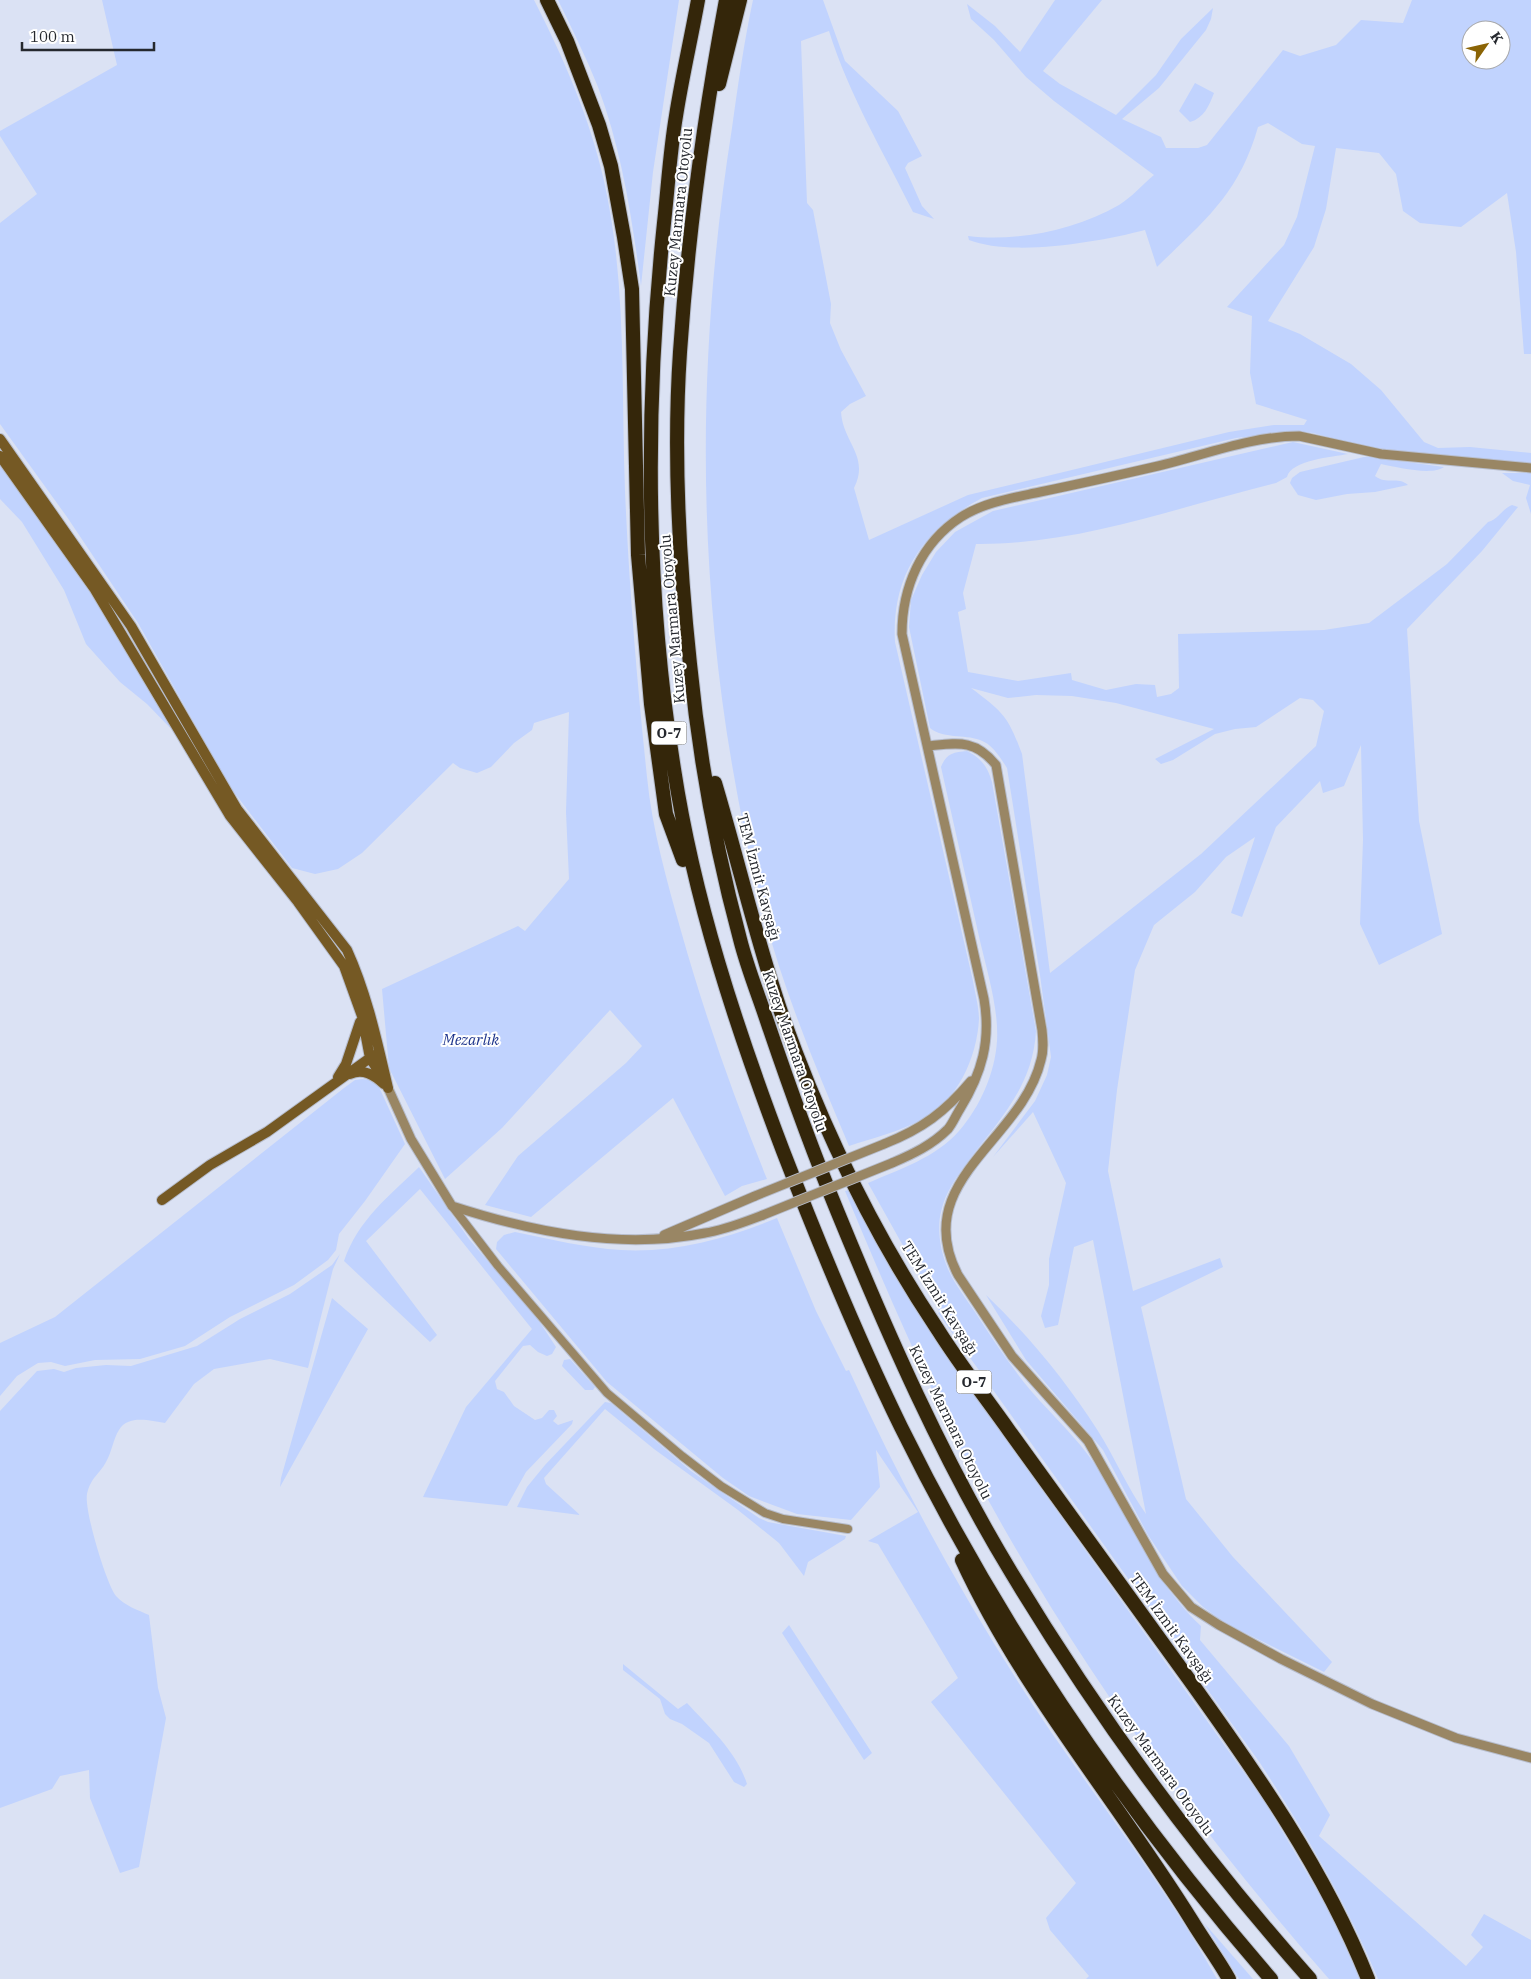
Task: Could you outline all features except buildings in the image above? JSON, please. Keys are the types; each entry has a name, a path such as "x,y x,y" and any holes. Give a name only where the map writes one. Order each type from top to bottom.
{"highway":[{"path":"547,0 567,41 599,125 611,166 622,227 632,289 638,554 651,704 666,814 706,920"},
{"name":"Kuzey Marmara Otoyolu","path":"698,0 676,118 657,287 650,467 653,562 660,658 673,767 687,844 706,920 759,1086 799,1192 841,1295 902,1430 978,1572 1063,1708 1171,1856 1271,1979"},
{"name":"Kuzey Marmara Otoyolu","path":"726,0 696,174 680,356 677,447 682,563 690,665 698,726 715,825 741,942 813,1153 868,1285 920,1399 978,1514 1011,1572 1132,1757 1218,1871 1310,1979"},
{"path":"696,174 740,0"},
{"name":"TEM İzmit Kavşağı","path":"698,726 781,1013 826,1126 863,1201 938,1332 1225,1730 1293,1828 1327,1891 1368,1979"},
{"name":"O-7","path":"902,1430 985,1610 1035,1691 1158,1868 1229,1979"}],"main road":[{"path":"0,439 131,626 237,809 346,950 356,970 380,1052 388,1088"},
{"path":"0,456 94,588 230,816 298,902 344,966 362,1016 370,1058 388,1088"},
{"path":"334,1083 346,1064 357,1037 362,1016"},
{"path":"162,1200 210,1165 267,1132 380,1052"},
{"path":"334,1083 360,1071 370,1074 388,1088"}],"street":[{"path":"452,1206 484,1216 573,1235 616,1240 705,1233 763,1215 912,1155 933,1142 949,1128 979,1072 985,1052 987,1018 902,634 905,595 910,579 926,551 947,528 973,510 1001,500 1160,465 1255,441 1288,436 1299,436 1380,454 1531,468"},
{"path":"928,746 965,744 983,752 996,766 1043,1038 1041,1060 1031,1087 965,1176 950,1201 946,1215 946,1244 958,1275 1018,1364 1088,1441 1163,1574 1191,1607 1219,1625 1281,1659 1372,1704 1456,1738 1531,1758"},
{"path":"657,1238 755,1196 908,1135 934,1120 954,1102 979,1072"},
{"path":"388,1088 412,1139 452,1206 498,1266 607,1393 682,1456 735,1495 765,1513 783,1519 848,1529"}],"green space":[{"name":"Mezarlık","path":"102,0 534,0 575,88 598,157 611,219 620,297 625,491 631,598 649,796 656,835 670,893 710,1025 767,1179 742,1186 725,1196 673,1098 531,1217 485,1205 518,1156 626,1063 642,1046 610,1010 502,1128 445,1179 389,1068 382,989 518,926 525,931 569,879 566,812 569,712 534,723 532,730 514,743 491,767 477,773 460,768 453,763 362,853 338,869 315,874 292,868 230,787 138,623 67,517 0,424 0,223 37,194 0,136 0,131 117,65"},
{"path":"558,0 679,0 653,172 641,286 630,210 614,136 598,87"},
{"path":"753,0 823,0 845,61 898,111 922,156 908,163 905,168 922,206 934,219 913,212 846,78 829,31 801,41 807,203 813,210 831,304 830,323 841,350 866,396 850,404 841,412 843,423 859,467 854,488 869,540 968,495 1229,432 1274,425 1304,425 1307,420 1256,404 1250,373 1252,316 1227,307 1284,245 1297,217 1315,146 1302,144 1268,123 1258,127 1241,171 1230,188 1205,220 1157,267 1145,230 1104,239 1056,246 1009,247 987,245 969,240 968,236 1006,237 1046,232 1084,221 1119,205 1133,195 1154,175 1054,101 1026,77 994,40 971,19 967,4 995,26 1020,52 1055,0 1102,0 1043,71 1060,84 1116,115 1156,75 1181,39 1213,8 1206,30 1159,88 1122,119 1161,137 1166,148 1198,148 1207,145 1283,50 1300,56 1336,45 1361,20 1403,23 1412,0 1531,0 1531,354 1524,354 1516,252 1507,193 1461,227 1420,223 1403,211 1396,174 1379,153 1336,148 1326,209 1314,247 1268,321 1300,334 1351,364 1381,390 1424,442 1438,448 1470,447 1531,453 1531,464 1365,447 1313,433 1294,431 1236,438 982,498 961,510 943,524 915,556 905,575 899,596 895,618 895,642 973,981 979,1019 974,1049 969,1063 955,1090 945,1102 921,1120 849,1146 792,1003 764,915 742,817 725,719 713,621 707,523 706,425 710,326 719,227 739,80"},
{"path":"1195,83 1214,93 1208,107 1199,118 1190,122 1179,111"},
{"path":"1293,442 1348,454 1304,463 1290,471 1287,477 1276,483 1128,523 1052,538 1014,543 976,544 963,593 966,609 958,612 968,672 1018,681 1071,673 1072,680 1106,690 1136,684 1155,685 1157,697 1171,694 1179,688 1178,634 1324,630 1369,623 1447,564 1488,522 1495,519 1512,505 1518,507 1482,551 1407,629 1419,821 1442,934 1379,965 1360,924 1363,840 1361,745 1344,786 1323,793 1320,781 1276,827 1242,917 1231,913 1255,837 1226,857 1195,892 1154,925 1135,970 1117,1090 1108,1171 1133,1291 1220,1258 1223,1267 1141,1307 1186,1499 1233,1557 1332,1662 1324,1672 1225,1623 1203,1607 1182,1586 1148,1535 1103,1450 1026,1360 986,1295 1032,1343 1073,1394 1098,1431 1146,1514 1093,1240 1074,1247 1058,1325 1045,1328 1041,1316 1049,1285 1049,1259 1066,1183 1033,1112 993,1157 1035,1101 1047,1075 1051,1057 1007,768 995,751 984,742 974,738 941,734 930,728 909,627 911,600 922,575 936,552 955,532 993,511","holes":["971,688 1008,698 1036,695 1072,696 1116,703 1214,729 1155,759 1161,764 1173,760 1215,734 1235,729 1256,727 1300,698 1313,700 1324,711 1316,746 1201,854 1050,973 1022,754 1013,731 998,709"]},
{"path":"1364,457 1444,467 1438,470 1423,471 1381,464 1375,476 1383,480 1404,482 1408,485 1375,492 1347,494 1316,500 1298,495 1290,483 1292,478 1300,472"},
{"path":"0,458 94,588 178,736 147,704 120,682 86,644 64,590 22,522 0,499"},
{"path":"1502,473 1531,473 1531,514 1526,498 1530,485 1513,481"},
{"path":"967,751 977,757 983,764 992,782 1036,1031 1034,1050 1029,1068 1014,1100 957,1178 943,1205 939,1225 940,1238 944,1258 952,1277 1017,1373 1080,1444 1094,1463 1155,1569 1184,1608 1201,1626 1200,1640 1289,1746 1330,1815 1319,1836 1466,1966 1483,1947 1471,1935 1484,1914 1531,1940 1531,1979 1378,1979 1366,1950 1338,1895 1309,1841 1277,1789 938,1313 940,1312 868,1183 905,1168 928,1156 959,1131 967,1122 980,1100 990,1077 996,1053 996,1017 989,978 941,767 945,759 951,754"},
{"path":"355,1080 372,1080 379,1087 405,1144 339,1234 336,1250 328,1260 294,1285 230,1317 185,1346 140,1359 95,1360 65,1366 51,1362 38,1363 17,1376 0,1396 0,1343 55,1317 344,1088"},
{"path":"419,1167 469,1239 537,1318 556,1347 552,1354 547,1356 538,1352 530,1345 523,1346 495,1381 497,1389 504,1392 514,1406 535,1420 542,1418 549,1410 554,1410 557,1416 553,1421 558,1425 573,1420 572,1424 526,1472 507,1506 423,1497 466,1407 532,1329 420,1189 366,1241 437,1335 430,1342 344,1261 357,1233 366,1221"},
{"path":"849,1190 895,1274 960,1375 1265,1802 1330,1912 1360,1979 1329,1979 1202,1825 1162,1772 1086,1662 1016,1549 968,1462 924,1373 864,1237 845,1191"},
{"path":"777,1218 816,1311 846,1371 849,1370 893,1463 941,1554 1021,1686 1178,1914 1217,1979 1086,1979 1089,1976 1050,1930 1046,1918 1076,1883 931,1702 958,1678 878,1544 868,1541 918,1512 876,1450 880,1487 851,1520 797,1514 749,1496 723,1478 607,1382 496,1249 497,1242 504,1235 515,1232 608,1249 662,1249 721,1238"},
{"path":"340,1254 333,1269 308,1368 270,1359 214,1369 194,1384 165,1423 134,1420 123,1425 117,1434 106,1462 89,1488 87,1502 92,1530 112,1589 123,1602 149,1615 158,1688 166,1718 139,1867 120,1873 90,1798 89,1770 60,1776 52,1789 0,1808 0,1411 37,1371 54,1369 64,1372 76,1368 106,1365 131,1366 197,1346 240,1319 290,1294 332,1265"},
{"path":"332,1298 368,1329 280,1487 281,1478"},
{"path":"570,1359 595,1387 593,1390 585,1390 562,1366 564,1360"},
{"path":"605,1402 611,1403 691,1471 759,1518 768,1522 846,1536 845,1539 808,1562 804,1576 779,1543 738,1510 654,1449 605,1409 544,1478 546,1484 580,1515 517,1507 527,1487 545,1465"},
{"path":"789,1625 872,1753 864,1760 782,1633"},
{"path":"623,1664 678,1709 687,1703 729,1751 747,1784 744,1787 734,1782 709,1743 682,1724 670,1719 665,1714 660,1699 623,1670"},
{"path":"1204,1923 1253,1979 1239,1979"}]}
